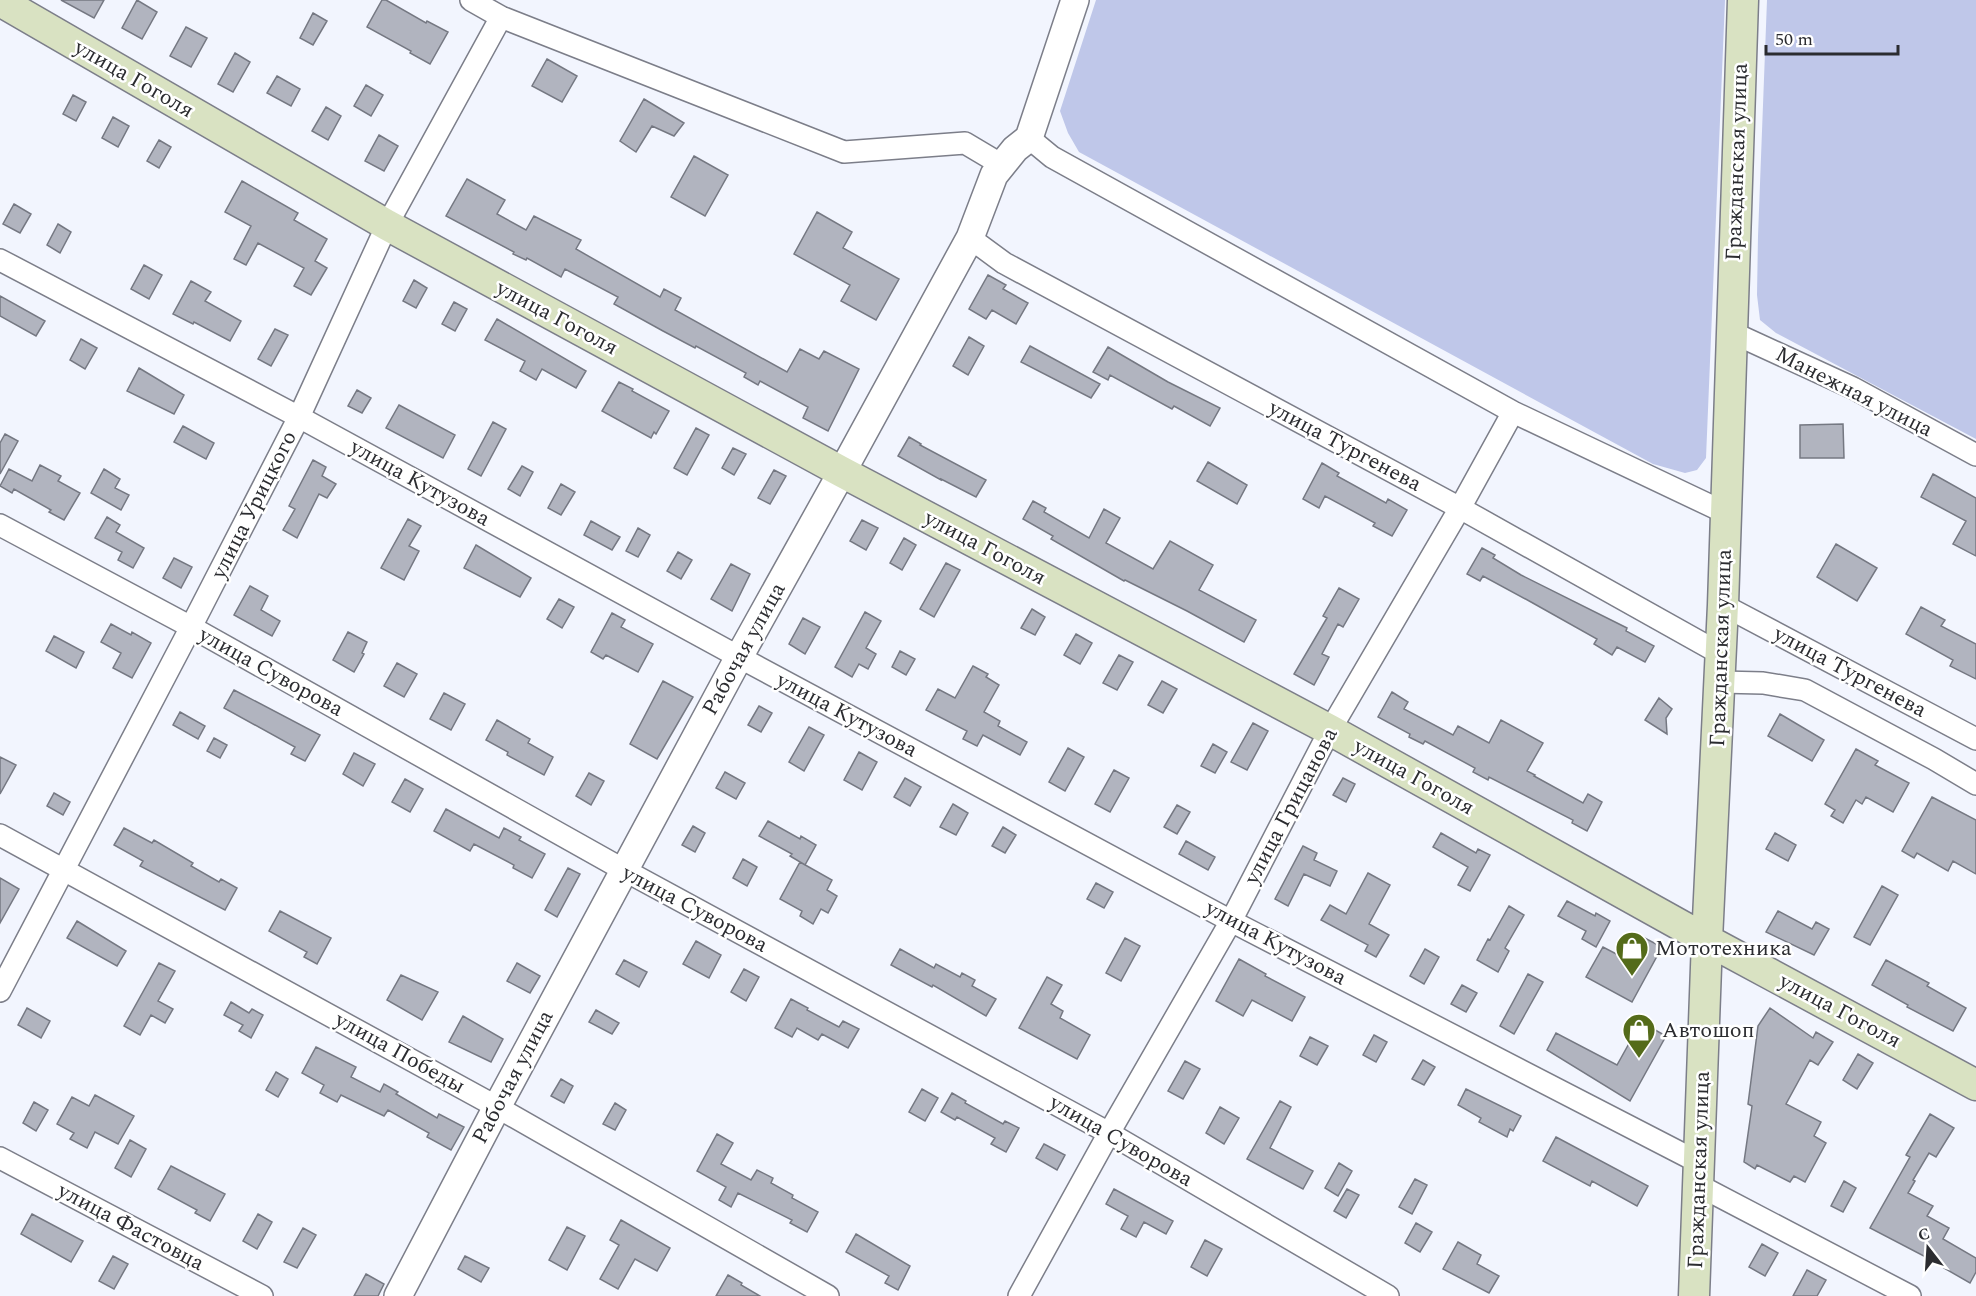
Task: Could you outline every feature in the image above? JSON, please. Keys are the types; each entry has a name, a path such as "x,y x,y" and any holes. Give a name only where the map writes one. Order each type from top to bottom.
{"main road":[{"name":"Гражданская улица","path":"1694,1296 1707,940 1724,605 1743,0"},
{"name":"улица Гоголя","path":"0,1 387,225 842,472 1330,730 1707,940 1976,1085"}],"street":[{"path":"471,0 501,17 844,152 965,143 1002,165"},
{"name":"Рабочая улица","path":"398,1296 624,870 969,238 994,175 1015,149 1029,138 1075,0"},
{"name":"улица Урицкого","path":"0,991 299,417 387,225 501,17"},
{"path":"1029,138 1052,157 1513,412 1726,513"},
{"name":"улица Тургенева","path":"969,238 1004,263 1460,508 1721,668 1763,683 1805,690 1976,784"},
{"name":"улица Кутузова","path":"0,260 299,417 739,657 1698,1173 1910,1296"},
{"name":"Манежная улица","path":"1731,332 1853,388 1976,455"},
{"name":"улица Грицанова","path":"1019,1296 1109,1133 1231,921 1330,730 1460,508 1513,412"},
{"name":"улица Суворова","path":"0,525 191,627 624,870 1109,1133 1388,1296"},
{"name":"улица Тургенева","path":"1724,605 1976,739"},
{"name":"улица Победы","path":"0,834 497,1107 828,1296"},
{"name":"улица Фастовца","path":"0,1158 262,1296"}],"shaded area":[{"path":"1096,0 1725,0 1706,458 1697,470 1685,473 1653,464 1079,152 1068,133 1060,111"},
{"path":"1767,0 1976,0 1976,439 1776,333 1760,320 1757,295 1758,236"}],"building":[{"path":"61,0 104,0 94,18"},
{"path":"137,0 157,12 142,39 122,28"},
{"path":"382,0 448,32 430,64 367,27"},
{"path":"313,13 327,21 313,45 300,38"},
{"path":"186,27 207,38 191,67 170,56"},
{"path":"235,53 250,62 233,92 218,84"},
{"path":"547,59 577,76 562,102 532,86"},
{"path":"277,76 300,89 291,106 267,93"},
{"path":"366,85 383,95 371,116 354,106"},
{"path":"73,95 86,102 76,121 63,114"},
{"path":"644,99 684,123 674,136 652,126 636,152 620,141"},
{"path":"326,107 341,116 328,140 312,131"},
{"path":"113,117 129,126 118,147 102,138"},
{"path":"379,135 398,146 384,171 365,161"},
{"path":"159,140 171,147 159,168 147,161"},
{"path":"694,156 728,175 705,216 671,197"},
{"path":"467,179 505,200 497,214 526,230 534,216 581,240 576,249 660,297 664,289 681,298 675,310 787,372 800,349 819,359 824,351 859,369 828,431 803,418 808,407 760,381 758,385 744,377 746,373 614,304 618,297 565,269 561,277 527,258 526,260 513,254 514,252 446,216"},
{"path":"242,181 298,213 294,220 327,239 315,261 327,268 311,295 294,286 304,268 258,243 246,265 234,259 251,226 225,212"},
{"path":"14,204 31,214 20,233 3,224"},
{"path":"817,212 852,232 843,248 899,279 876,320 841,301 850,285 794,254"},
{"path":"58,224 71,232 60,253 47,245"},
{"path":"144,265 162,275 149,299 131,289"},
{"path":"988,275 1006,285 1003,289 1028,303 1016,324 992,310 986,319 969,309"},
{"path":"414,280 427,288 416,308 403,301"},
{"path":"191,281 211,292 205,301 241,321 230,341 173,314"},
{"path":"0,296 45,321 36,336 0,316"},
{"path":"454,302 467,309 455,331 442,324"},
{"path":"497,319 586,371 576,388 542,369 536,380 520,371 525,361 485,340"},
{"path":"275,329 288,335 271,366 258,359"},
{"path":"969,337 984,346 968,375 953,366"},
{"path":"81,339 97,348 85,369 70,360"},
{"path":"1030,346 1100,384 1091,398 1021,362"},
{"path":"1108,347 1168,382 1220,408 1210,426 1174,406 1172,409 1110,375 1108,380 1093,372"},
{"path":"139,368 184,395 174,414 127,391"},
{"path":"619,382 669,411 656,434 654,432 651,438 602,411"},
{"path":"357,390 371,398 362,413 348,406"},
{"path":"399,405 455,435 443,458 386,428"},
{"path":"493,422 506,429 481,476 468,469"},
{"path":"1843,424 1844,458 1800,458 1800,425"},
{"path":"183,426 214,443 206,459 174,442"},
{"path":"696,428 709,435 687,475 674,468"},
{"path":"5,434 18,441 0,474 0,443"},
{"path":"909,437 986,480 976,497 898,456"},
{"path":"733,448 746,454 734,475 722,468"},
{"path":"313,460 326,467 322,476 336,484 327,498 319,494 297,538 283,530 295,509 289,506"},
{"path":"1208,462 1247,485 1237,504 1197,481"},
{"path":"1322,463 1339,473 1337,476 1386,503 1388,499 1407,510 1392,536 1373,526 1375,523 1325,496 1319,508 1303,499"},
{"path":"40,465 61,476 58,481 80,493 64,520 14,489 12,493 0,486 9,469 32,481"},
{"path":"522,466 533,472 520,496 508,489"},
{"path":"104,469 120,479 115,488 129,495 121,510 91,493"},
{"path":"774,470 786,476 770,504 758,498"},
{"path":"1933,474 1976,498 1976,556 1953,544 1966,521 1921,497"},
{"path":"561,484 575,492 561,515 548,508"},
{"path":"1033,501 1046,508 1044,512 1089,538 1104,509 1120,518 1106,543 1153,569 1170,541 1213,565 1199,590 1256,620 1244,642 1187,611 1124,581 1051,539 1053,536 1023,519"},
{"path":"107,517 120,525 116,532 144,548 133,568 118,560 122,552 95,538"},
{"path":"408,519 421,526 409,546 419,551 404,580 381,568"},
{"path":"862,520 878,528 866,550 850,541"},
{"path":"591,521 620,537 612,550 584,535"},
{"path":"638,528 650,535 638,557 626,551"},
{"path":"904,538 916,545 902,570 890,563"},
{"path":"1836,544 1877,568 1857,601 1817,577"},
{"path":"476,545 531,578 520,597 464,568"},
{"path":"1482,548 1495,555 1493,558 1521,575 1627,628 1626,631 1654,646 1645,662 1617,647 1612,655 1594,644 1597,639 1531,602 1483,576 1480,581 1467,574"},
{"path":"678,552 692,560 681,579 667,571"},
{"path":"174,558 192,567 181,588 163,578"},
{"path":"946,563 960,570 934,617 920,609"},
{"path":"731,564 750,574 732,611 711,599"},
{"path":"250,586 268,596 261,610 280,621 272,636 234,615"},
{"path":"1339,588 1359,599 1343,627 1338,624 1322,654 1329,657 1314,685 1294,674 1327,618 1323,616"},
{"path":"559,599 574,607 562,628 547,619"},
{"path":"1921,607 1945,620 1941,626 1976,644 1976,679 1950,666 1953,660 1906,634"},
{"path":"1032,609 1045,617 1035,635 1021,628"},
{"path":"865,612 881,621 866,648 876,654 868,669 859,664 852,677 835,667"},
{"path":"612,613 625,620 621,627 653,644 638,672 606,655 603,659 591,652"},
{"path":"803,618 820,627 805,654 789,644"},
{"path":"111,624 151,643 132,678 113,668 121,653 101,642"},
{"path":"348,632 367,642 362,653 364,654 354,672 333,660"},
{"path":"1076,634 1092,643 1080,664 1064,655"},
{"path":"54,636 84,652 76,668 46,651"},
{"path":"900,651 915,659 906,675 892,667"},
{"path":"1119,655 1133,662 1117,690 1103,683"},
{"path":"397,663 417,674 404,697 384,686"},
{"path":"973,666 988,674 986,677 999,685 984,712 1000,721 998,726 1027,742 1020,755 983,735 977,746 963,739 967,731 926,710 938,689 955,698"},
{"path":"663,681 693,697 657,759 630,744"},
{"path":"1162,681 1177,689 1163,713 1148,705"},
{"path":"234,690 320,735 305,761 291,754 295,747 224,708"},
{"path":"1392,692 1408,702 1404,709 1453,735 1458,726 1489,743 1501,720 1543,743 1527,771 1583,803 1588,794 1602,802 1587,831 1572,823 1573,820 1489,777 1488,780 1473,772 1475,768 1425,741 1423,744 1409,737 1410,734 1378,717"},
{"path":"444,693 465,704 451,730 430,719"},
{"path":"1659,698 1672,709 1666,718 1667,734 1645,720"},
{"path":"759,706 772,713 761,732 748,725"},
{"path":"180,712 205,726 198,739 173,725"},
{"path":"1780,714 1824,740 1812,761 1768,736"},
{"path":"497,720 530,739 528,743 553,757 544,775 507,755 508,752 486,740"},
{"path":"1253,723 1268,731 1247,770 1231,762"},
{"path":"809,727 824,735 804,771 789,762"},
{"path":"214,738 227,745 220,758 207,751"},
{"path":"1213,744 1227,752 1215,773 1201,766"},
{"path":"1068,748 1084,757 1065,791 1049,782"},
{"path":"1856,749 1878,761 1875,765 1909,783 1893,812 1866,797 1862,804 1856,800 1843,823 1831,816 1835,810 1825,804"},
{"path":"859,752 877,762 862,790 844,780"},
{"path":"354,753 375,764 363,786 343,774"},
{"path":"0,757 16,765 0,794"},
{"path":"1114,770 1129,778 1110,812 1095,804"},
{"path":"725,772 745,783 736,799 716,788"},
{"path":"589,773 604,781 591,805 576,796"},
{"path":"905,778 921,787 910,806 894,797"},
{"path":"1343,778 1355,784 1346,802 1333,795"},
{"path":"405,779 423,789 410,812 392,802"},
{"path":"54,793 70,802 63,815 47,806"},
{"path":"1932,797 1976,820 1976,874 1953,861 1948,871 1917,853 1914,858 1902,851"},
{"path":"953,804 968,813 956,835 940,827"},
{"path":"1177,805 1190,812 1177,834 1164,827"},
{"path":"446,809 499,838 504,828 521,837 519,840 545,854 532,878 513,868 514,865 474,844 470,851 434,831"},
{"path":"768,821 816,845 805,865 790,856 792,854 759,836"},
{"path":"693,826 705,833 695,852 682,845"},
{"path":"1003,827 1016,835 1005,853 992,846"},
{"path":"124,828 152,843 154,840 193,863 191,866 219,882 221,879 237,888 225,910 140,866 143,861 114,845"},
{"path":"1441,833 1476,853 1478,849 1490,855 1470,891 1458,885 1468,867 1433,847"},
{"path":"1775,833 1796,845 1788,861 1766,849"},
{"path":"1186,841 1215,857 1208,870 1179,854"},
{"path":"1303,846 1317,853 1314,860 1337,871 1330,886 1304,874 1288,906 1275,899"},
{"path":"743,859 757,867 747,886 733,878"},
{"path":"800,862 832,880 827,890 837,896 828,913 821,909 813,924 800,916 802,911 780,899"},
{"path":"568,868 580,874 557,917 545,910"},
{"path":"1368,873 1390,885 1369,924 1389,935 1376,957 1365,951 1368,945 1321,920 1330,905 1346,914"},
{"path":"0,878 19,889 0,923"},
{"path":"1096,883 1113,892 1104,908 1087,899"},
{"path":"1882,886 1898,895 1870,945 1854,937"},
{"path":"1567,901 1610,921 1596,947 1582,939 1586,931 1558,916"},
{"path":"1509,906 1524,915 1505,948 1509,951 1498,972 1477,960"},
{"path":"280,911 331,938 317,964 304,957 307,952 269,931"},
{"path":"1778,911 1812,929 1816,922 1829,929 1814,955 1766,932"},
{"path":"77,921 126,951 117,966 67,938"},
{"path":"1635,933 1662,947 1632,1002 1586,977 1603,947 1622,957"},
{"path":"1125,938 1140,946 1121,981 1106,973"},
{"path":"696,941 721,955 709,978 683,964"},
{"path":"900,949 934,968 936,964 960,977 962,973 975,980 972,986 996,999 986,1016 933,985 932,987 891,965"},
{"path":"1425,949 1439,957 1424,984 1410,976"},
{"path":"1239,959 1305,997 1292,1021 1252,1000 1243,1016 1216,1001"},
{"path":"624,960 647,972 639,987 616,974"},
{"path":"1886,960 1929,983 1927,986 1966,1008 1953,1031 1907,1007 1908,1005 1872,985"},
{"path":"159,963 175,971 158,1001 173,1009 165,1023 151,1015 140,1035 124,1026"},
{"path":"517,963 540,976 530,993 507,981"},
{"path":"744,969 759,977 746,1001 731,992"},
{"path":"1528,974 1543,982 1514,1034 1500,1026"},
{"path":"401,975 438,992 422,1020 387,1000"},
{"path":"1047,977 1062,985 1051,1004 1063,1011 1060,1018 1090,1035 1077,1059 1019,1028"},
{"path":"1462,985 1477,993 1466,1012 1451,1004"},
{"path":"791,999 839,1027 843,1021 859,1029 848,1048 822,1034 818,1040 797,1028 792,1037 775,1028"},
{"path":"231,1002 249,1013 252,1009 263,1015 251,1038 239,1031 243,1025 224,1015"},
{"path":"27,1008 50,1021 41,1038 18,1025"},
{"path":"1770,1008 1813,1038 1816,1032 1833,1042 1818,1065 1810,1060 1786,1104 1821,1122 1814,1136 1826,1143 1805,1182 1794,1176 1790,1182 1757,1165 1755,1169 1744,1162 1752,1106 1748,1104 1758,1026"},
{"path":"596,1010 619,1023 612,1034 589,1022"},
{"path":"463,1016 503,1039 491,1062 449,1042"},
{"path":"1641,1022 1666,1036 1630,1101 1547,1050 1556,1033 1617,1065"},
{"path":"1374,1035 1387,1042 1376,1062 1363,1055"},
{"path":"1310,1037 1328,1046 1317,1065 1300,1056"},
{"path":"316,1047 356,1067 351,1077 380,1092 384,1084 398,1092 396,1094 437,1118 439,1114 464,1127 451,1150 427,1137 429,1133 388,1110 384,1116 341,1095 337,1102 320,1093 324,1085 302,1073"},
{"path":"1858,1054 1873,1063 1857,1089 1843,1080"},
{"path":"1423,1060 1435,1067 1424,1085 1412,1079"},
{"path":"1185,1061 1200,1069 1183,1099 1168,1091"},
{"path":"276,1072 288,1079 278,1097 266,1090"},
{"path":"561,1079 573,1086 564,1103 551,1096"},
{"path":"922,1089 938,1098 925,1121 909,1112"},
{"path":"1466,1089 1521,1116 1513,1131 1510,1129 1507,1137 1479,1122 1481,1118 1458,1105"},
{"path":"952,1093 1003,1124 1005,1121 1019,1128 1006,1152 991,1144 995,1138 957,1117 955,1120 941,1112"},
{"path":"95,1095 134,1116 118,1144 95,1132 87,1148 70,1139 74,1133 57,1124 72,1097 89,1106"},
{"path":"1280,1101 1291,1107 1270,1148 1313,1171 1303,1189 1247,1159"},
{"path":"34,1102 48,1110 36,1131 23,1123"},
{"path":"615,1103 626,1110 615,1130 603,1124"},
{"path":"1220,1107 1239,1118 1224,1144 1206,1133"},
{"path":"1930,1114 1954,1128 1936,1157 1929,1153 1908,1193 1933,1206 1927,1216 1949,1228 1943,1239 1976,1258 1976,1272 1970,1283 1945,1267 1870,1228 1910,1157 1906,1155"},
{"path":"717,1134 733,1143 721,1164 751,1180 757,1170 773,1178 771,1183 793,1195 792,1198 818,1212 807,1232 790,1223 792,1220 738,1193 731,1207 719,1200 726,1187 697,1171"},
{"path":"1556,1137 1648,1186 1637,1206 1592,1181 1590,1186 1543,1161"},
{"path":"130,1140 146,1149 131,1177 115,1168"},
{"path":"1044,1144 1065,1155 1057,1170 1036,1158"},
{"path":"1339,1163 1352,1171 1338,1196 1325,1188"},
{"path":"171,1166 225,1194 210,1221 195,1213 197,1210 158,1189"},
{"path":"1415,1179 1427,1185 1412,1214 1399,1207"},
{"path":"1844,1181 1856,1188 1843,1212 1831,1206"},
{"path":"1114,1189 1173,1221 1166,1234 1144,1222 1136,1237 1121,1229 1128,1216 1106,1204"},
{"path":"1347,1189 1359,1195 1346,1218 1334,1211"},
{"path":"32,1214 83,1241 71,1262 21,1234"},
{"path":"258,1214 272,1222 257,1249 243,1241"},
{"path":"621,1220 670,1248 657,1271 635,1259 618,1289 600,1279 619,1245 610,1240"},
{"path":"1416,1223 1432,1232 1420,1252 1405,1243"},
{"path":"567,1227 585,1236 567,1270 549,1260"},
{"path":"303,1228 316,1235 297,1268 284,1262"},
{"path":"856,1234 910,1266 898,1290 885,1283 889,1276 846,1252"},
{"path":"1205,1240 1222,1249 1207,1276 1191,1267"},
{"path":"1458,1242 1481,1255 1477,1264 1499,1276 1489,1293 1443,1269"},
{"path":"1762,1244 1778,1253 1765,1276 1749,1267"},
{"path":"113,1256 128,1264 114,1289 99,1281"},
{"path":"465,1256 489,1268 481,1282 458,1269"},
{"path":"1807,1270 1826,1280 1817,1296 1793,1296"},
{"path":"366,1274 384,1284 378,1296 354,1296"},
{"path":"728,1275 742,1283 741,1285 760,1296 716,1296"}],"place":[{"name":"Мототехника","path":"1632,977"},
{"name":"Автошоп","path":"1639,1059"}]}
